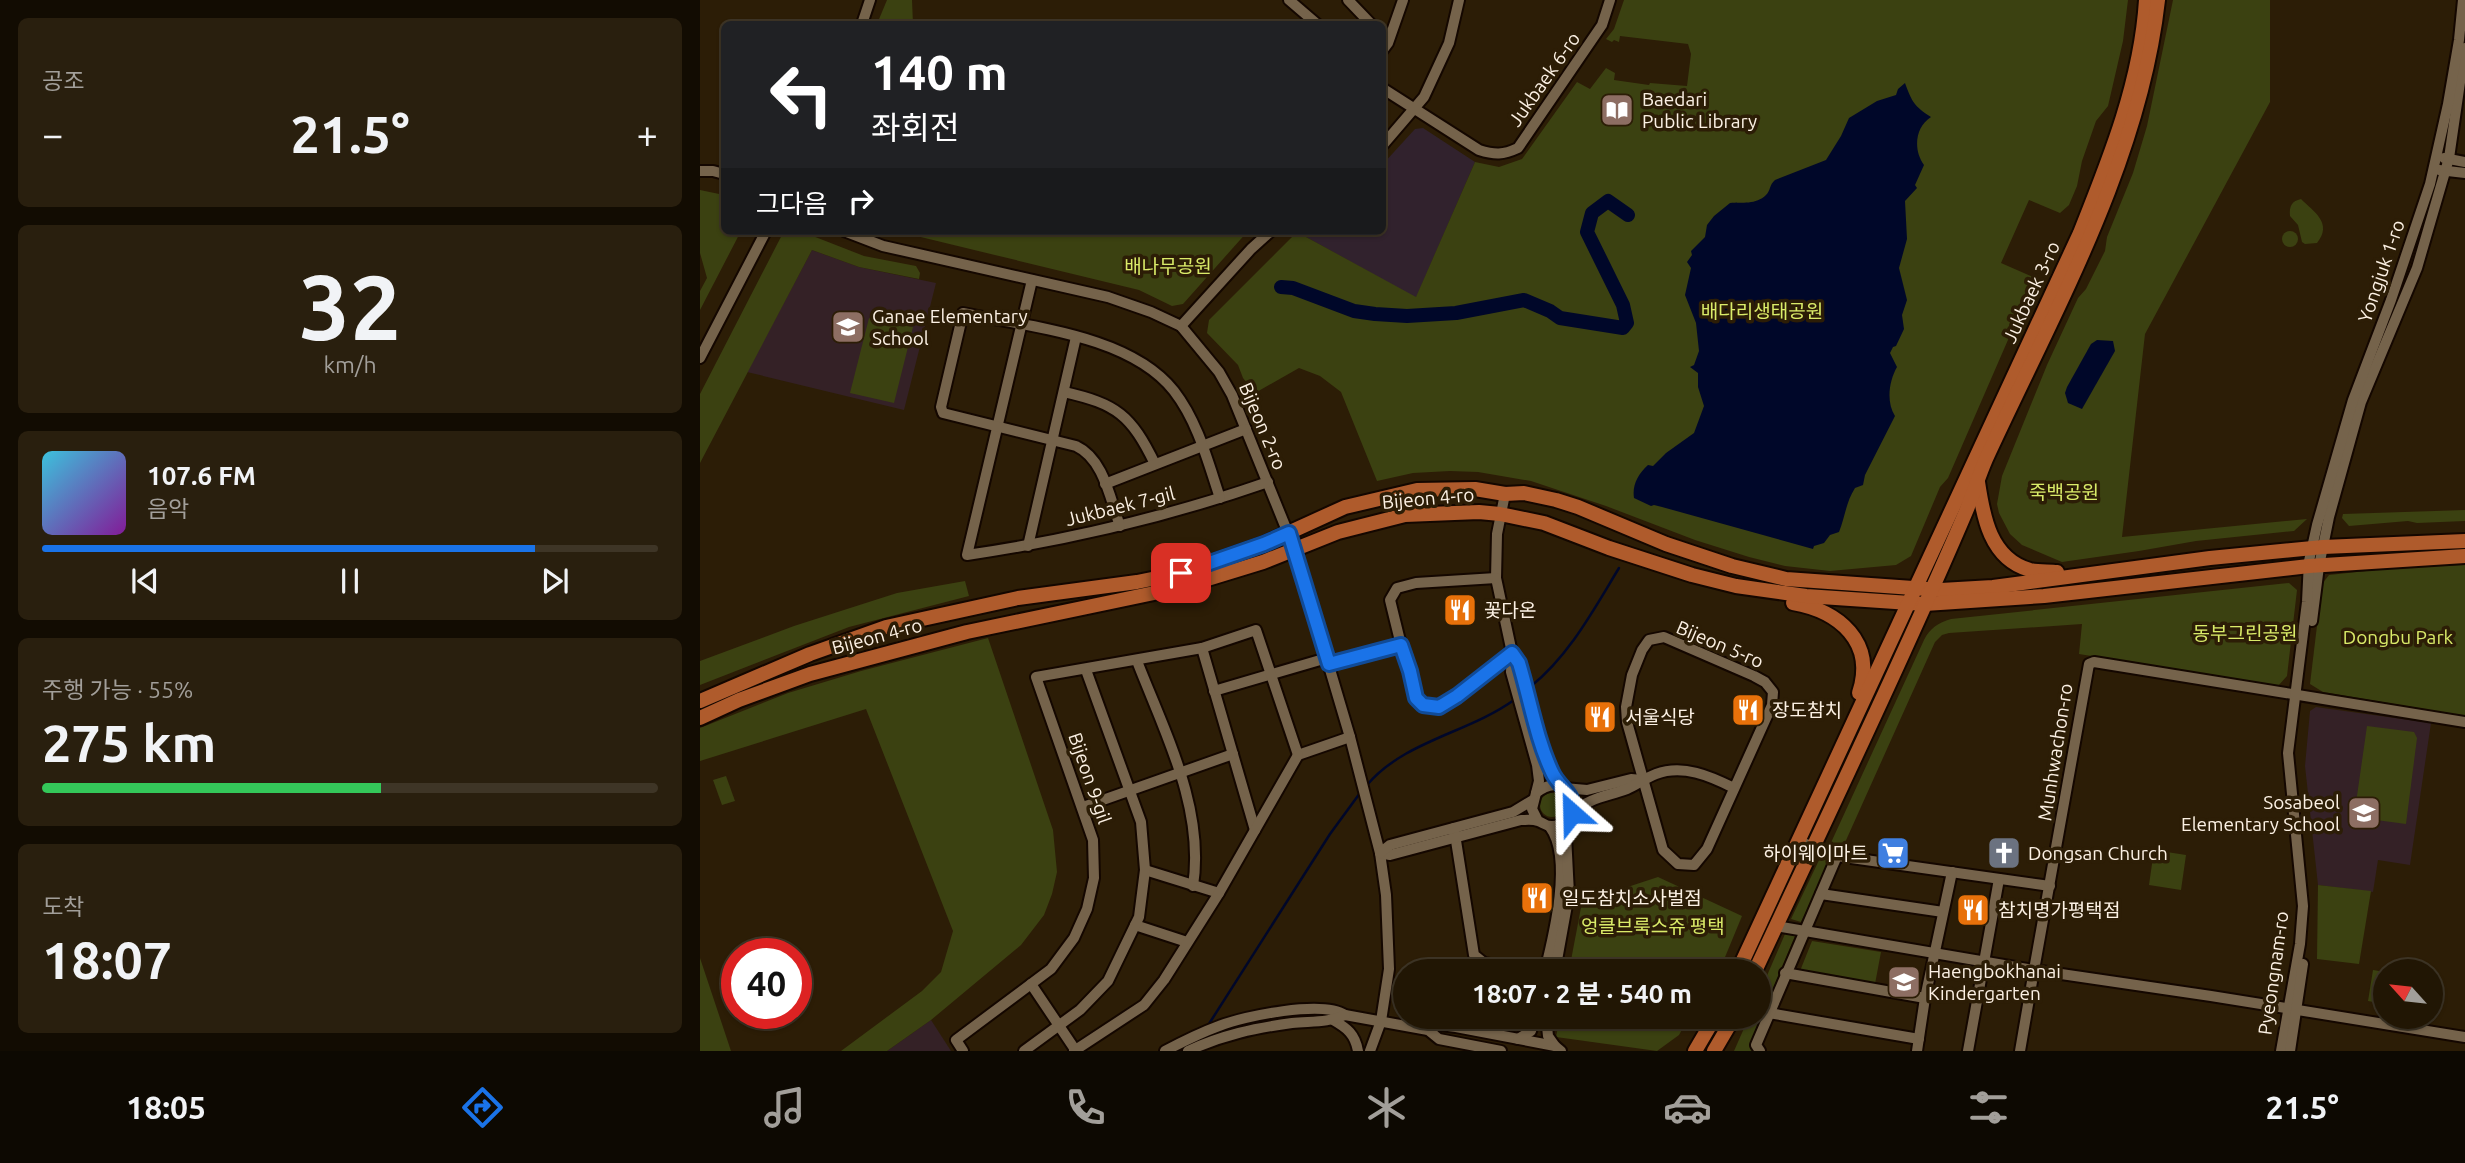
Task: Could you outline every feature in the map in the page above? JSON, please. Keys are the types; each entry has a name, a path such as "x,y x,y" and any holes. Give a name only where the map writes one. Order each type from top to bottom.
{"main road":[{"name":"Jukbaek 3-ro","path":"1913,589 2080,233 2106,169 2128,100 2144,33 2146,0"},
{"name":"Jukbaek 3-ro","path":"1931,590 2089,240 2115,176 2154,34 2158,0"},
{"path":"1978,482 1986,525 2003,554 2017,565 2032,570 2083,575"},
{"name":"Bijeon 4-ro","path":"700,701 810,654 886,627 1018,598 1160,579 1205,566 1289,533 1345,507 1409,491 1451,488 1505,494 1524,493 1578,507 1666,544 1758,573 1786,579 1913,589"},
{"name":"Bijeon 4-ro","path":"700,719 738,700 822,671 967,632 1178,588 1263,562 1294,548 1372,522 1405,515 1479,512 1500,514 1544,523 1609,548 1736,586 1783,593 1925,604"},
{"path":"1744,959 1913,589 1993,587 2210,558 2318,548 2465,541"},
{"path":"1925,604 2044,596 2314,566 2465,556"},
{"path":"1736,586 1755,596 1822,610 1846,626 1857,643 1861,654 1863,681 1834,747 1828,775"},
{"path":"1761,959 1931,590"},
{"path":"1695,1051 1707,1029"},
{"path":"1714,1051 1727,1029"}],"street":[{"path":"863,21 870,0"},
{"path":"1289,0 1314,21"},
{"path":"1348,0 1368,21"},
{"path":"1386,39 1403,0"},
{"path":"1386,142 1424,97 1449,43 1459,0"},
{"name":"Jukbaek 6-ro","path":"1386,91 1479,150 1496,155 1518,148 1602,25 1610,0"},
{"path":"2463,0 2448,104 2436,157 2442,166 2465,173"},
{"path":"2442,166 2465,48"},
{"path":"2442,166 2465,162"},
{"name":"Pyeongnam-ro","path":"2281,1051 2292,1010 2303,906 2288,753 2314,566 2361,402 2417,268 2442,166"},
{"path":"700,171 721,173"},
{"path":"700,358 764,235"},
{"name":"Bijeon 2-ro","path":"854,235 883,246 1129,304 1181,326 1219,372 1232,395 1289,533 1350,737 1380,853"},
{"path":"1181,326 1267,235"},
{"name":"Jukbaek 7-gil","path":"1032,280 967,555 1028,546 1120,526 1268,482"},
{"path":"1076,337 1052,440 943,413 941,408 963,313 1076,337 1130,354 1154,369 1175,392 1202,445 1221,498"},
{"name":"Jukbaek 7-gil","path":"1028,546 1052,440 1088,451 1094,458 1105,484 1155,464 1136,428 1120,412 1103,402 1064,392"},
{"path":"1155,464 1246,429"},
{"path":"1105,484 1120,526"},
{"path":"1505,494 1500,514 1496,578 1512,653 1525,701 1553,775 1573,799 1566,835 1569,894 1557,959"},
{"path":"1496,578 1416,583 1397,588 1390,600 1416,698 1423,705 1439,707 1512,653"},
{"name":"Bijeon 9-gil","path":"963,1051 956,1040 1051,969 1074,938 1087,909 1094,878 1093,840 1036,677 1202,648 1256,630 1298,755"},
{"name":"Bijeon 5-ro","path":"1664,637 1754,676 1765,682 1773,692 1772,705 1707,849 1694,866 1678,864 1663,850 1642,780 1627,722 1628,694 1642,650 1649,640 1664,637"},
{"path":"1214,691 1270,675 1401,645"},
{"path":"1202,648 1255,830"},
{"path":"1137,661 1180,773 1193,821 1193,886"},
{"name":"Munhwachon-ro","path":"2020,1051 2089,664 2094,662 2298,696"},
{"name":"Bijeon 9-gil","path":"1024,1051 1080,1010 1108,981 1139,917 1145,870 1141,822 1086,670"},
{"path":"2298,696 2465,722"},
{"path":"1525,701 1539,781 1532,809 1538,821"},
{"path":"1031,985 1075,1051 1144,1005 1164,980 1219,894 1298,755 1350,737"},
{"name":"Bijeon 9-gil","path":"1129,789 1233,754"},
{"path":"1550,827 1563,824 1583,803 1629,788 1660,772 1685,770 1703,774 1734,788"},
{"path":"1370,1051 1381,1021 1389,970 1386,895 1380,853 1390,855 1513,812 1551,785 1587,790 1631,779 1642,780"},
{"path":"1083,807 1129,789"},
{"path":"1455,833 1521,820 1538,821 1550,827 1556,835 1561,885 1548,959"},
{"path":"1455,833 1474,955 1479,959"},
{"path":"1798,841 1837,856 2050,886"},
{"path":"1771,1008 1837,856"},
{"path":"1145,870 1219,894"},
{"path":"1917,1051 1925,998 1952,872"},
{"path":"1968,1051 1998,879"},
{"path":"1821,894 1943,912"},
{"path":"1135,925 1186,942"},
{"path":"1776,926 1934,955 2465,1037"},
{"path":"1785,973 1925,998"},
{"path":"1168,1049 1220,1025 1270,1013 1337,1010 1345,1015 1428,1030 1439,1039 1501,1051"},
{"path":"2290,1051 2292,1010"},
{"path":"1771,1013 1919,1039"},
{"path":"1188,1051 1213,1039 1270,1026 1333,1020 1345,1015"},
{"path":"1333,1020 1348,1028 1356,1039 1358,1051"},
{"path":"1428,1030 1440,1025 1558,1049"},
{"path":"1518,1039 1532,1029"},
{"path":"1547,1029 1548,1037 1558,1049"},
{"path":"1760,1051 1756,1045 1762,1029"}],"shaded area":[{"path":"1423,128 1475,162 1416,298 1302,235 1386,235 1386,161 1415,129"},
{"name":"Ganae Elementary School","path":"812,250 859,267 936,283 904,410 747,372"},
{"name":"Sosabeol Elementary School","path":"2316,707 2431,723 2410,865 2378,860 2373,892 2318,885 2305,766 2310,711"},
{"path":"931,1020 951,1051 887,1051"}],"green space":[{"path":"887,0 912,0 913,21 878,21"},
{"name":"배다리생태공원","path":"1624,0 2128,0 2123,41 2108,106 2096,121 2082,161 2077,186 2069,205 2060,213 2029,200 2001,263 2033,277 2024,303 1911,556 1896,565 1830,571 1785,566 1695,540 1531,481 1478,472 1413,473 1377,481 1341,392 1320,376 1299,368 1255,393 1243,378 1238,365 1207,333 1209,320 1294,235 1302,235 1416,297 1475,162 1499,167 1522,159 1577,82 1590,89 1606,68 1615,73 1614,80 1649,85 1687,86 1691,54 1688,44 1620,36 1619,42 1612,42 1606,39 1614,29"},
{"name":"죽백공원","path":"2173,0 2270,0 2270,102 2145,334 2122,537 2307,519 2294,531 2196,541 2062,562 2022,545 2010,534 1997,504 2002,476 2047,365 2078,298 2086,289 2105,251 2107,237 2133,173 2147,126"},
{"path":"700,190 721,194 721,235 739,235 700,310 700,291 707,278 700,253"},
{"path":"2301,199 2320,218 2323,230 2317,243 2302,242 2298,225 2290,216 2292,204"},
{"path":"2290,231 2296,233 2296,245 2290,247 2284,245 2282,239 2284,233"},
{"path":"782,235 810,235 864,256 916,266 920,273 919,279 859,267 812,250 700,463 700,394"},
{"name":"배나무공원","path":"912,235 1244,235 1183,304 1172,306 1139,290"},
{"path":"869,318 913,327 894,403 850,393"},
{"path":"2465,510 2465,521 2408,521 2349,526 2342,518 2343,514"},
{"name":"Dongbu Park","path":"2465,565 2465,716 2323,692 2310,684 2322,584 2329,575 2403,567"},
{"path":"965,581 969,596 849,627 700,685 700,661 794,626 897,593"},
{"name":"동부그린공원","path":"2289,583 2297,590 2287,676 2278,686 2079,654 2082,624 1942,635 1935,642 1842,849 1829,847 1924,640 1938,624 1951,619"},
{"path":"988,638 1053,830 1057,872 1052,894 1044,915 1021,945 931,1020 887,1051 841,1051 922,991 941,972 953,931 866,709 700,761 700,728 788,693"},
{"path":"2367,726 2414,732 2417,738 2406,824 2354,817"},
{"path":"726,776 735,801 722,805 713,780"},
{"path":"1552,793 1560,797 1564,805 1560,813 1552,817 1544,813 1540,805 1544,797"},
{"path":"2154,850 2186,855 2181,890 2149,885"},
{"path":"1820,858 1830,860 1801,922 1791,919"},
{"name":"엉클브룩스쥬 평택","path":"1658,877 1742,916 1724,959 1571,959 1582,902"},
{"path":"2318,885 2371,891 2359,964 2317,959"},
{"path":"1785,934 1795,936 1771,994 1771,966"},
{"path":"1812,941 1881,952 1875,984 1800,971"},
{"path":"700,958 721,1021 721,1029 724,1029 731,1051 700,1051"},
{"path":"2373,970 2373,1002 2368,1001"},
{"path":"1558,1029 1682,1029 1679,1035 1657,1051 1556,1037"},
{"path":"1744,1029 1756,1029 1750,1044 1753,1051 1734,1051"}],"water":[{"path":"1905,83 1914,103 1931,117 1922,127 1917,139 1918,153 1924,165 1915,185 1917,188 1905,201 1907,239 1899,268 1907,300 1902,315 1904,329 1890,353 1897,367 1890,392 1890,404 1895,416 1865,475 1863,485 1855,488 1852,493 1839,532 1830,535 1824,543 1814,546 1813,549 1651,506 1634,498 1636,480 1641,472 1648,465 1653,466 1694,433 1704,406 1698,387 1698,373 1690,367 1694,365 1699,351 1696,323 1685,295 1691,268 1687,262 1692,255 1691,251 1705,237 1707,225 1730,203 1758,200 1766,195 1775,180 1826,160 1849,118 1877,101 1896,95"},
{"path":"2097,340 2113,341 2115,351 2082,409 2068,403 2065,393 2091,344"}],"waterway":[{"path":"1281,287 1293,288 1354,311 1407,316 1456,313 1524,300 1560,318 1623,328 1627,323 1623,305 1587,232 1592,213 1608,201 1628,215"},
{"path":"1530,687 1569,647 1619,568"},
{"path":"1367,785 1382,770 1418,747 1477,721 1514,700"},
{"path":"1207,1027 1330,834 1360,793"}],"place":[{"name":"Baedari Public Library","path":"1617,110"},
{"name":"Ganae Elementary School","path":"848,327"},
{"name":"꽃다온","path":"1460,610"},
{"name":"장도참치","path":"1748,710"},
{"name":"서울식당","path":"1600,717"},
{"name":"Sosabeol Elementary School","path":"2364,813"},
{"name":"하이웨이마트","path":"1893,853"},
{"name":"Dongsan Church","path":"2004,853"},
{"name":"일도참치소사벌점","path":"1537,898"},
{"name":"참치명가평택점","path":"1973,910"},
{"name":"Haengbokhanai Kindergarten","path":"1904,982"}],"route":[{"path":"1181,573 1289,533 1329,664 1401,645 1416,698 1423,705 1439,707 1512,653 1519,663 1543,750 1553,775 1573,799 1572,813"}]}
